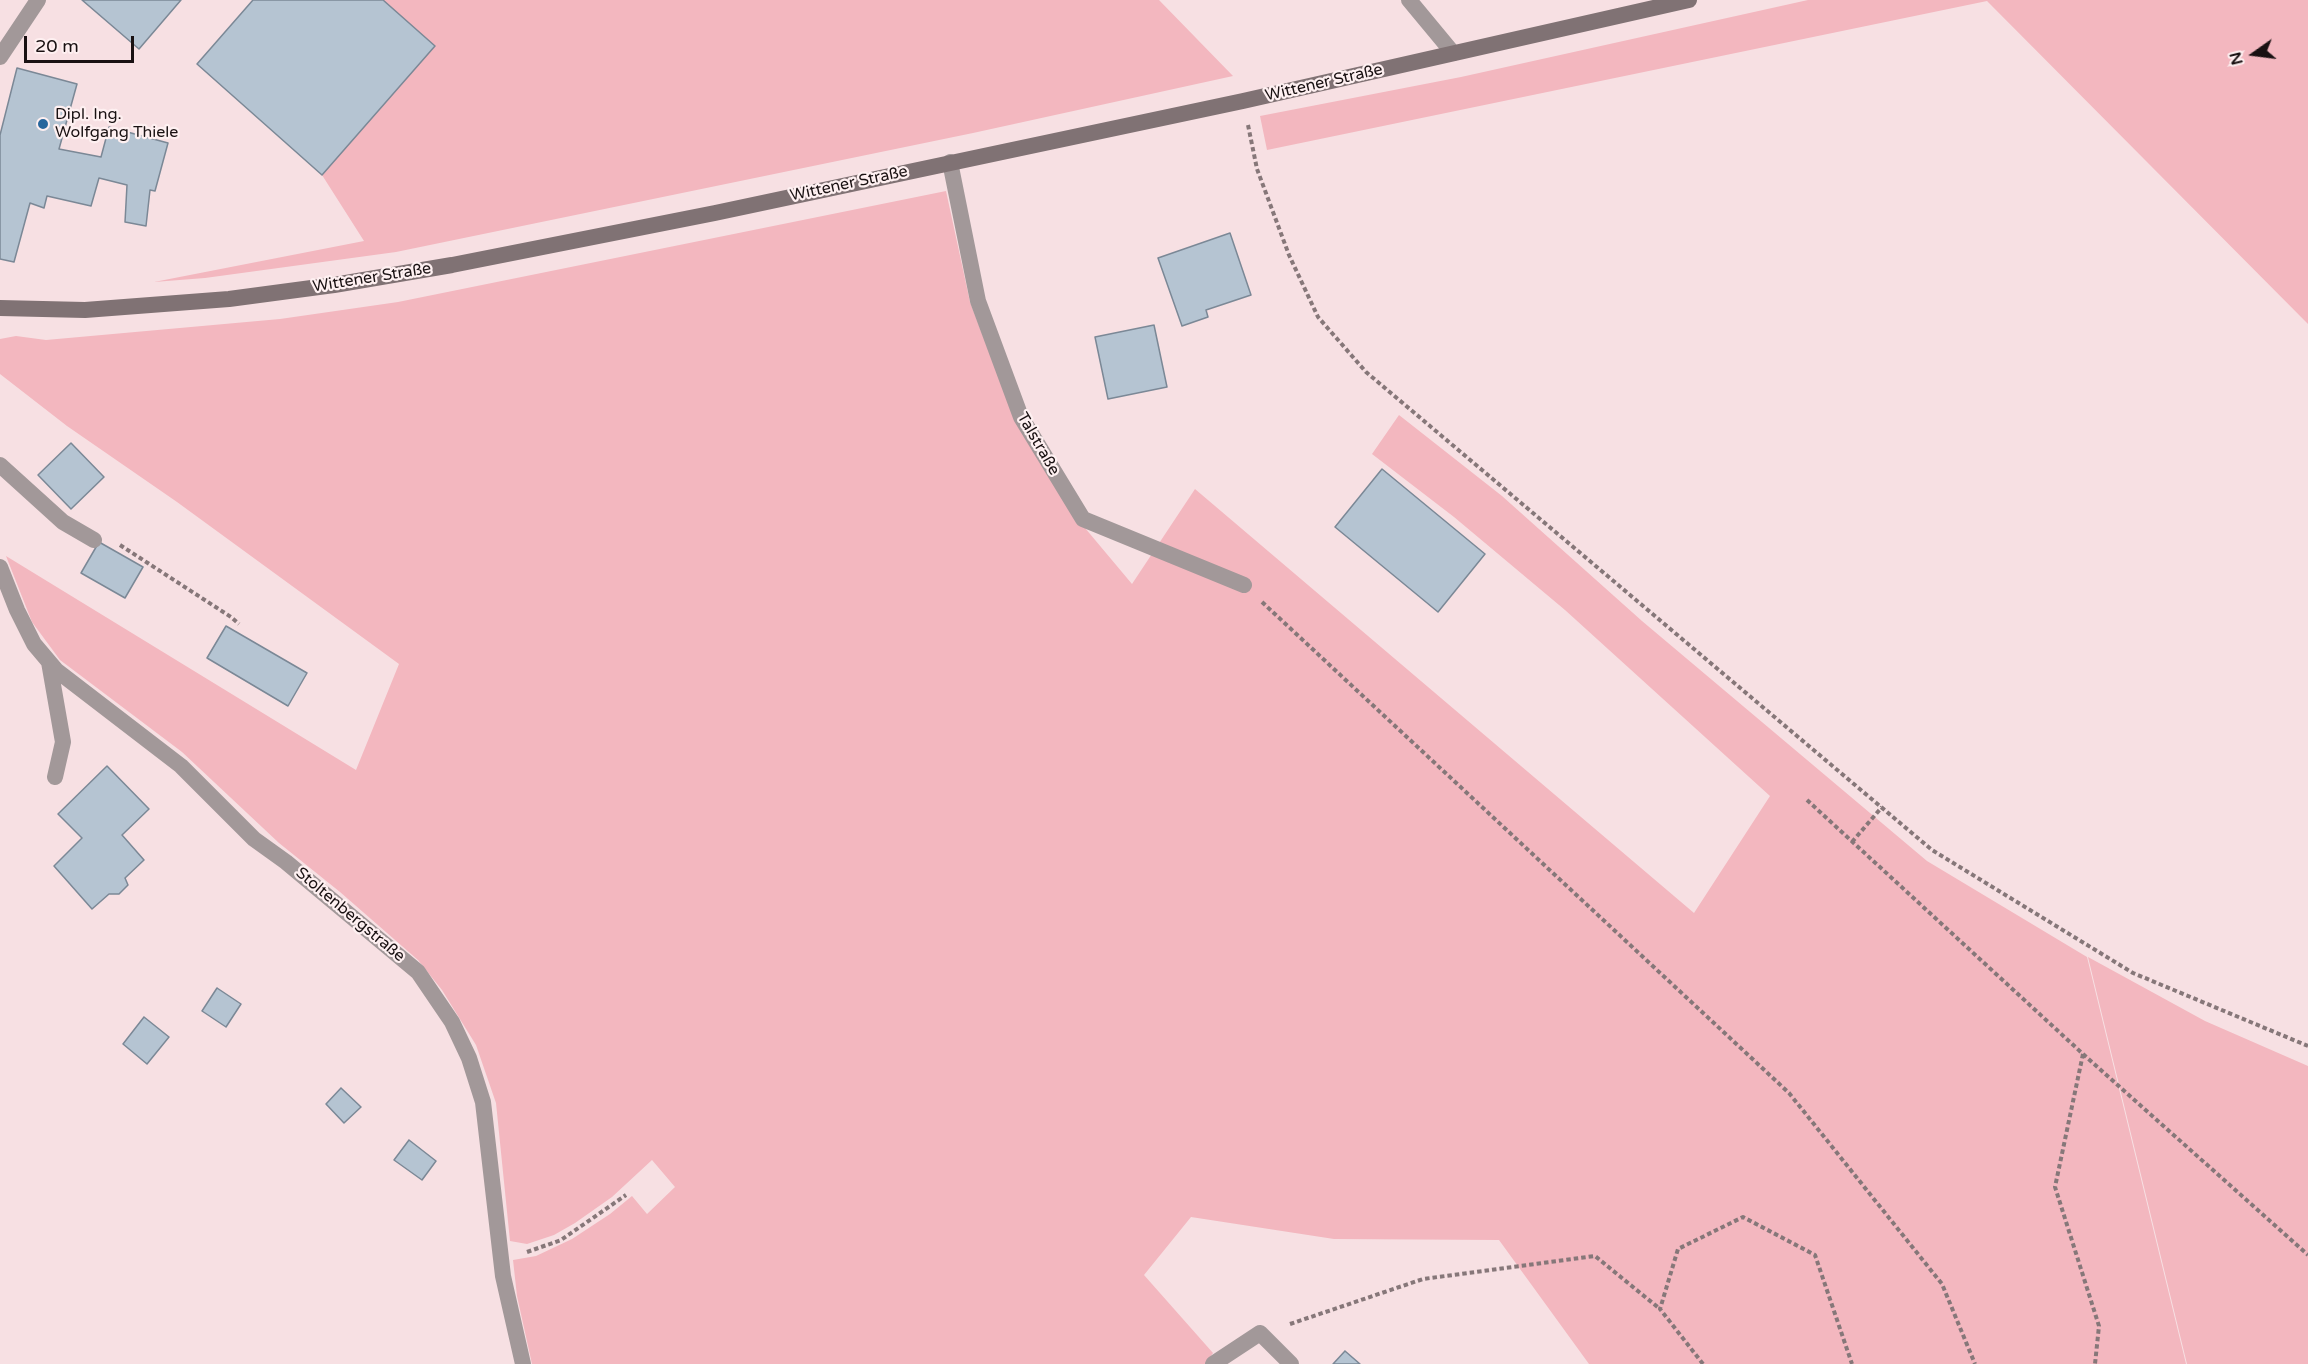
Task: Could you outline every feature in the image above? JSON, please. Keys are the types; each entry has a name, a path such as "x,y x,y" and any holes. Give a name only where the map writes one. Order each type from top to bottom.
{"main road":[{"name":"Wittener Straße","path":"0,308 85,310 229,299 334,285 498,256 715,213 1243,101 1689,0"}],"lane":[{"path":"0,57 38,0"},
{"path":"1409,0 1453,53"},
{"name":"Talstraße","path":"950,162 981,311 1021,417 1083,519 1244,585"},
{"path":"0,465 63,522 94,540"},
{"name":"Stoltenbergstraße","path":"0,567 30,636 56,670 182,766 254,839 286,862 418,972 452,1022 469,1058 483,1102 503,1276 523,1364"},
{"path":"49,662 63,742 55,777"},
{"path":"1213,1364 1260,1333 1291,1364"}],"path":[{"path":"1243,101 1257,169 1289,255 1318,317 1366,372 1932,850 2133,973 2308,1046"},
{"path":"94,540 108,538 239,624"},
{"path":"1244,585 1789,1093 1942,1284 1975,1364"},
{"path":"1806,800 2083,1054 2308,1255"},
{"path":"1852,842 1882,807"},
{"path":"2083,1054 2055,1187 2099,1326 2095,1364"},
{"path":"503,1276 528,1251 561,1239 626,1195"},
{"path":"1660,1309 1678,1249 1743,1216 1815,1255 1852,1364"},
{"path":"1260,1333 1423,1280 1594,1256 1660,1309 1703,1364"}],"shaded area":[{"path":"383,0 1159,0 1233,76 973,133 396,252 205,278 154,282 364,241 322,175"},
{"path":"1808,0 2308,0 2308,324 1987,1 1267,150 1260,116 1461,77"},
{"path":"946,191 970,302 1015,420 1080,522 1132,584 1195,489 1694,913 1770,796 1565,610 1454,517 1372,454 1399,415 1502,496 1642,621 1927,861 2087,957 2186,1364 1589,1364 1499,1240 1334,1239 1191,1217 1144,1275 1213,1353 1205,1364 532,1364 517,1296 513,1260 536,1256 572,1239 610,1214 632,1196 647,1214 675,1187 652,1160 612,1197 554,1235 527,1244 510,1241 496,1103 476,1045 442,990 418,960 279,843 182,752 60,660 32,622 6,556 356,770 399,664 177,502 67,426 0,374 0,339 16,336 46,340 280,319 398,302"},
{"path":"2088,957 2205,1021 2308,1066 2308,1364 2187,1364"}],"building":[{"path":"82,0 181,0 139,49"},
{"path":"253,0 383,0 435,46 322,175 197,64"},
{"path":"17,68 77,84 59,149 101,157 109,127 168,143 155,191 150,190 146,226 125,222 127,185 99,178 91,206 47,196 44,208 30,203 14,262 0,259 0,135"},
{"path":"1230,233 1251,295 1206,310 1208,317 1182,326 1158,258"},
{"path":"1154,325 1167,387 1108,399 1095,337"},
{"path":"71,443 104,477 71,509 38,475"},
{"path":"1382,469 1485,554 1438,612 1335,527"},
{"path":"99,542 143,567 125,598 81,573"},
{"path":"226,626 307,673 288,706 207,658"},
{"path":"107,766 149,809 122,835 144,860 125,878 128,885 119,894 109,894 92,909 54,866 82,838 58,814"},
{"path":"217,988 241,1004 226,1027 202,1011"},
{"path":"144,1017 169,1037 147,1064 123,1044"},
{"path":"341,1088 361,1107 344,1123 326,1104"},
{"path":"409,1140 436,1161 422,1180 394,1160"},
{"path":"1345,1351 1360,1364 1333,1364"}],"place":[{"name":"Dipl. Ing. Wolfgang Thiele","path":"43,124"}]}
